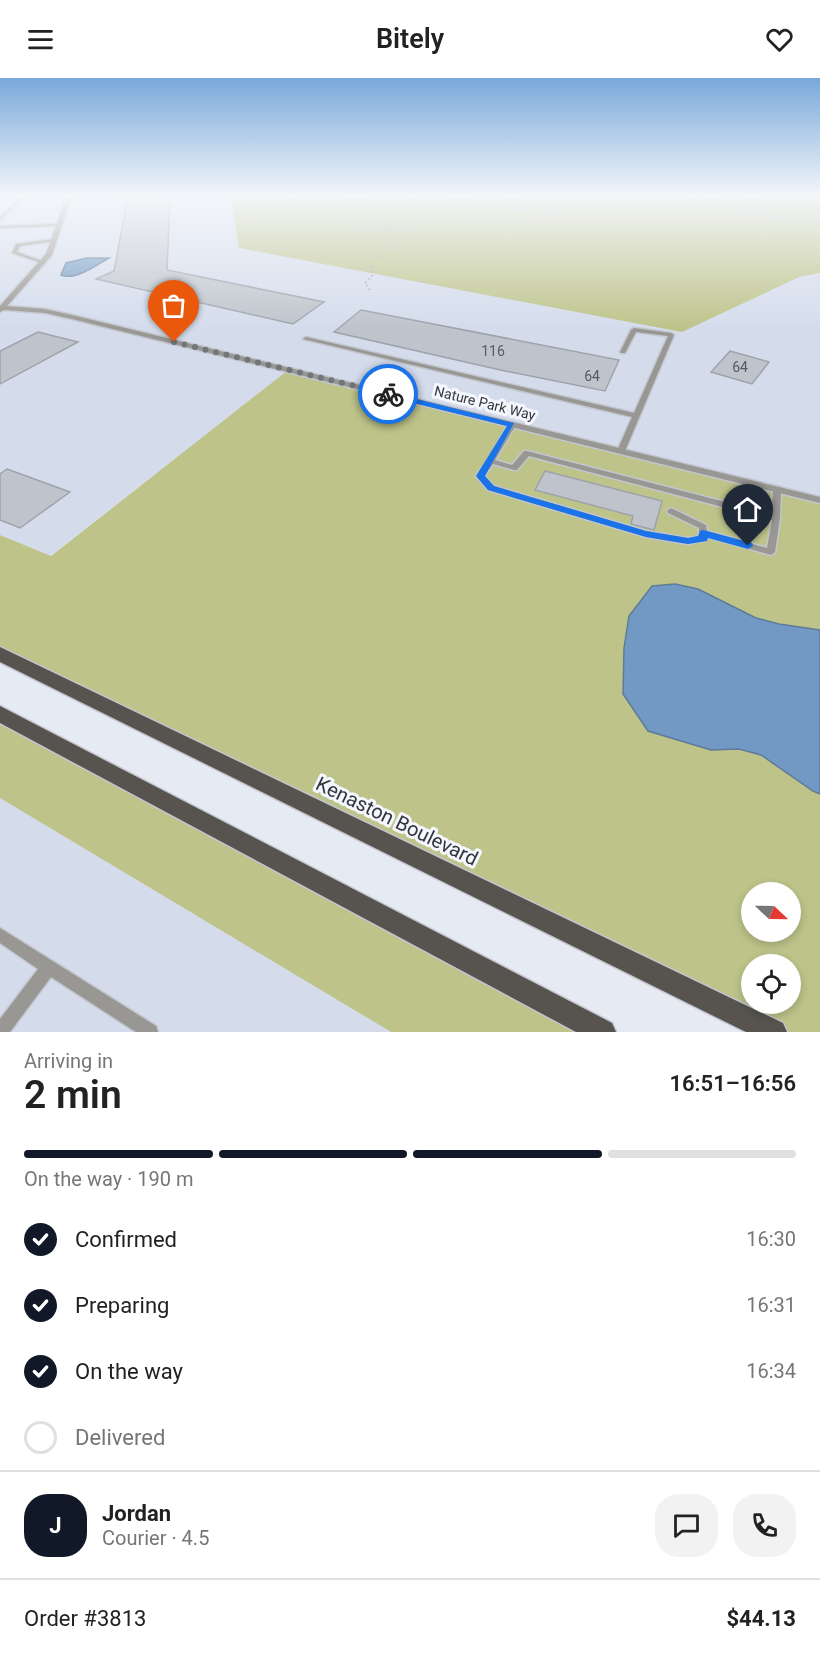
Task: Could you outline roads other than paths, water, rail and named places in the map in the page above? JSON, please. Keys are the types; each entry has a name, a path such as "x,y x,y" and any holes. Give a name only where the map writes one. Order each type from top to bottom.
{"main road":[{"name":"Kenaston Boulevard","path":"0,654 774,1032"},
{"path":"0,714 603,1032"}],"street":[{"path":"1,309 43,264 54,240"},
{"name":"Nature Park Way","path":"1,309 45,311 820,500"}],"lane":[{"path":"43,264 14,253 18,245 54,240"},
{"path":"621,451 671,335 634,330 623,352"},
{"path":"306,339 636,416"},
{"path":"512,424 480,476 491,488 646,534 688,541 703,538 703,527 671,511"},
{"path":"491,461 514,468 527,453 776,518"},
{"path":"703,533 771,552 777,489"},
{"path":"0,935 150,1032"},
{"path":"0,1032 49,967"}],"water":[{"path":"87,258 109,258 79,274 61,275 66,263"},
{"path":"675,584 698,589 756,618 820,630 820,794 761,755 739,749 711,750 648,731 623,694 624,648 629,616 652,586"}]}
